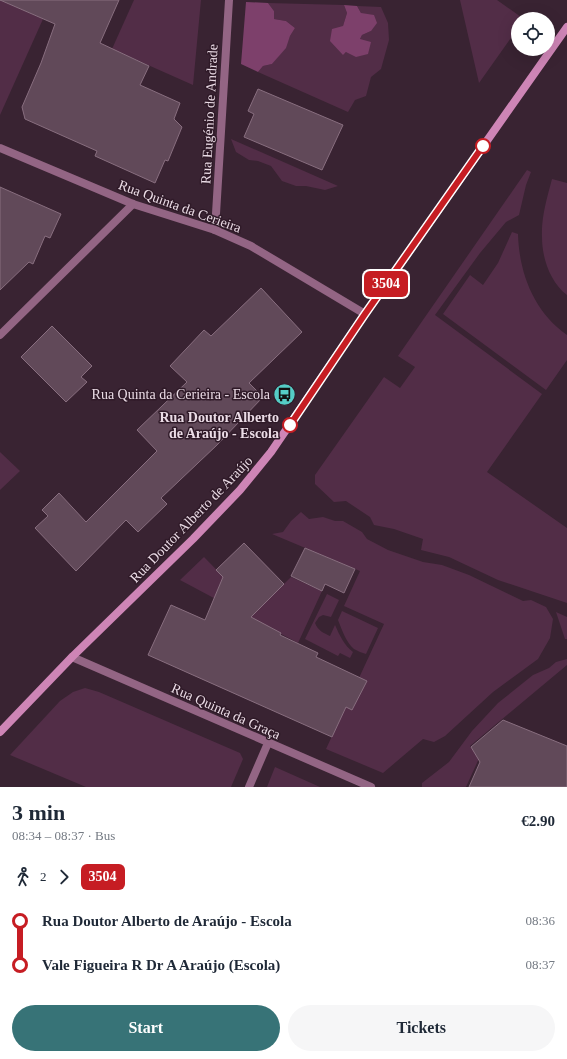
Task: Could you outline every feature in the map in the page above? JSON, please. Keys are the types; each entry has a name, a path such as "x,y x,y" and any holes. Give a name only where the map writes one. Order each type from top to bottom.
{"main road":[{"name":"Rua Doutor Alberto de Araújo","path":"0,732 72,657 193,539 240,490 271,452 365,314 567,27"}],"street":[{"name":"Rua Eugénio de Andrade","path":"215,230 229,0"},
{"name":"Rua Quinta da Cerieira","path":"0,148 132,204 215,230 251,246 365,314"},
{"path":"0,335 132,204"},
{"name":"Rua Quinta da Graça","path":"72,657 371,787"},
{"path":"249,787 268,743"}],"shaded area":[{"path":"0,0 43,19 0,115"},
{"path":"134,0 201,0 193,85 112,49"},
{"path":"460,0 497,0 514,12 511,12 511,38 479,83"},
{"path":"246,2 268,3 274,11 274,19 286,21 295,28 290,36 286,48 272,64 263,66 258,72 241,64"},
{"path":"268,3 344,5 347,13 343,26 343,55 360,39 362,35 371,31 357,6 381,7 388,23 389,40 381,69 371,77 366,96 355,100 348,112 258,72 263,66 272,64 285,48 295,28 286,21 274,19 274,11"},
{"path":"344,5 357,6 361,13 374,15 377,23 371,31 362,35 360,39 371,42 368,54 356,57 346,52 343,55 330,41 332,29 343,26 347,13"},
{"path":"231,139 338,186 325,190 306,186 296,186 282,181 271,166 258,161 249,160 236,152"},
{"path":"527,170 531,172 526,185 519,215 506,222 480,253 435,315 542,394 487,472 567,528 567,603 498,580 449,557 421,550 423,539 394,529 374,525 370,517 346,501 334,502 315,484 315,475 384,377 400,388 415,367 398,356"},
{"path":"552,179 567,183 567,295 561,290 548,269 542,245 543,215"},
{"path":"512,232 518,234 521,263 530,290 537,303 555,326 567,335 567,360 546,390 443,314 470,275 483,285 498,263"},
{"path":"0,452 20,471 0,490"},
{"path":"301,512 309,519 323,517 335,521 343,521 362,532 367,539 388,550 423,562 442,565 469,575 523,601 531,600 546,607 553,619 550,638 538,659 493,692 445,736 434,742 423,739 383,773 326,749 384,624 344,606 360,571 272,534 283,532 291,521"},
{"path":"204,557 257,611 291,577 322,591 298,643 180,580"},
{"path":"327,594 339,600 331,617 323,615 319,617 315,623 316,626 323,633 330,636 335,625 345,643 353,652 350,658 340,653 338,656 305,639"},
{"path":"342,611 378,628 366,654 354,649 346,639 338,620"},
{"path":"556,612 567,617 567,639 565,639"},
{"path":"567,659 567,665 470,746 473,750 481,754 466,787 422,787 422,783 449,762 472,731 498,703 533,675 549,668 556,662"},
{"path":"85,688 99,692 240,753 243,759 231,787 86,787 10,755 60,701 73,692"},
{"path":"275,767 320,787 267,787"}],"building":[{"path":"0,0 119,0 100,43 149,66 140,85 180,103 174,119 182,127 168,161 165,160 155,183 95,156 97,151 25,119 22,107 41,63 55,24"},
{"path":"258,89 343,125 322,170 244,137 254,114 248,111"},
{"path":"0,187 61,214 50,238 45,236 33,264 29,262 0,290"},
{"path":"261,288 302,332 249,383 263,397 217,445 161,498 167,504 138,532 126,520 76,571 35,528 48,516 42,510 59,493 86,522 157,451 137,430 187,382 170,366 204,330 211,336"},
{"path":"52,326 92,366 81,377 87,382 66,402 21,357"},
{"path":"244,543 284,584 251,617 281,633 280,635 318,653 316,657 367,681 352,710 346,707 332,737 148,655 171,605 205,620 223,577 216,570"},
{"path":"305,548 355,569 344,593 325,584 322,591 291,576"},
{"path":"503,720 567,746 567,787 469,787 480,762 471,747"}],"bus line":[{"name":"3504","path":"290,425 365,314 483,146"}],"place":[{"name":"Rua Quinta da Cerieira - Escola","path":"285,394"},
{"name":"Rua Doutor Alberto de Araújo - Escola","path":"290,425"}]}
